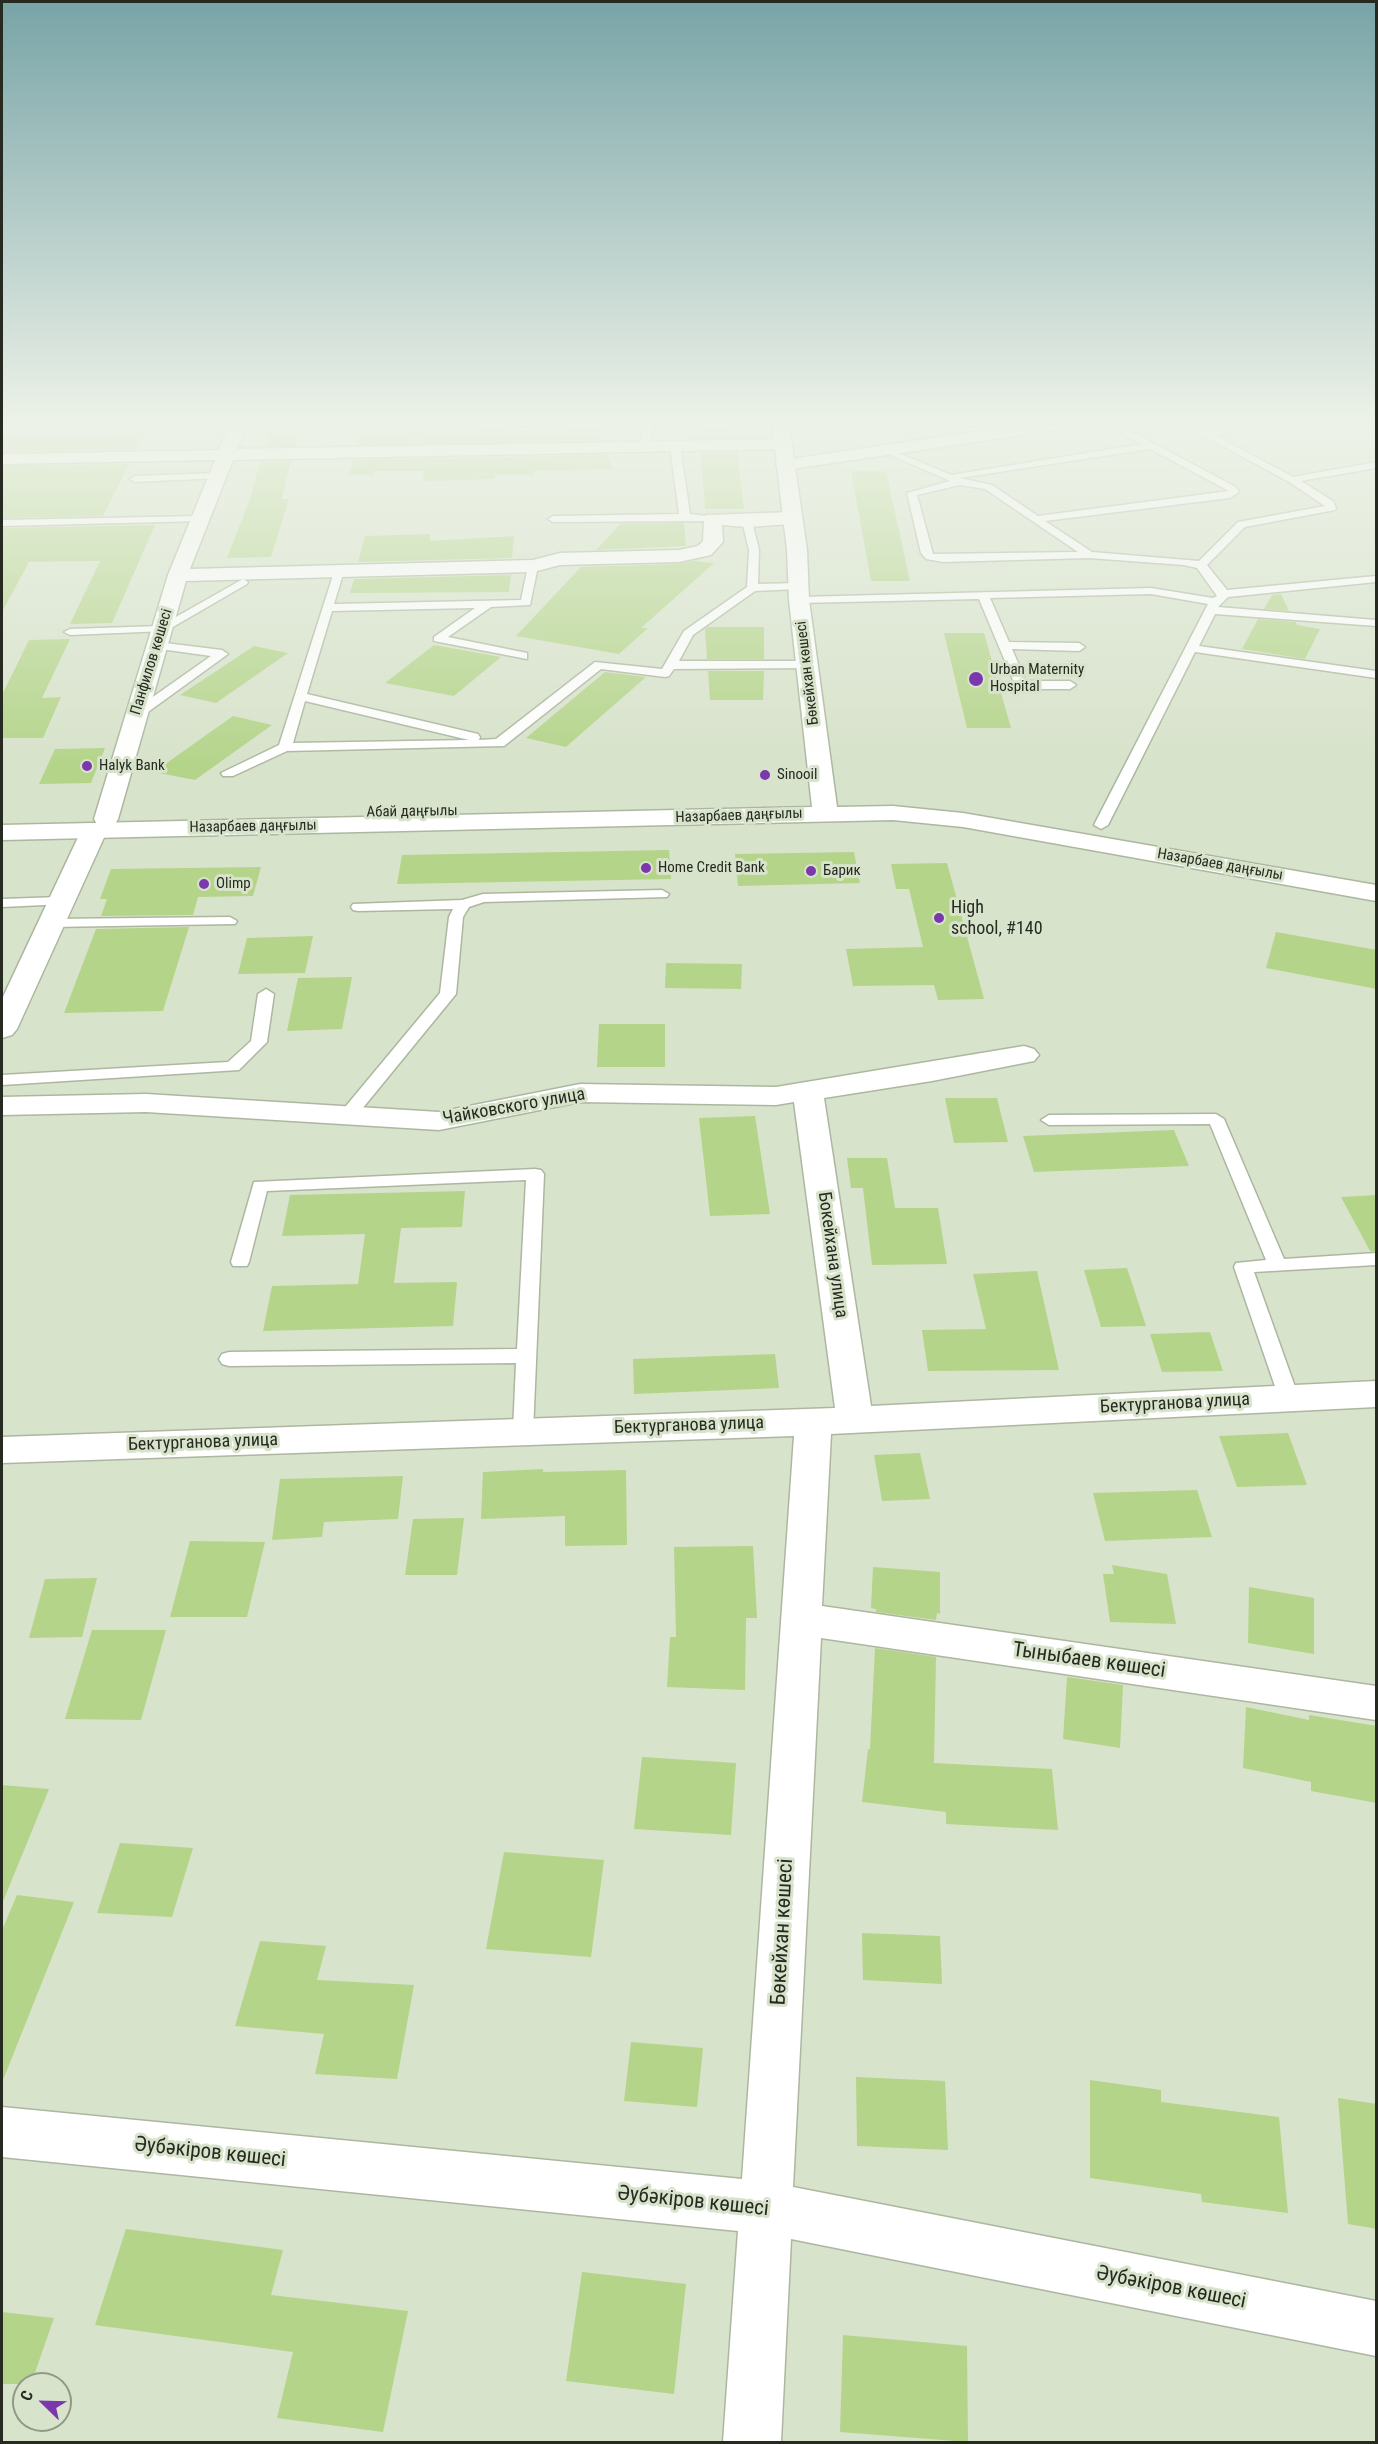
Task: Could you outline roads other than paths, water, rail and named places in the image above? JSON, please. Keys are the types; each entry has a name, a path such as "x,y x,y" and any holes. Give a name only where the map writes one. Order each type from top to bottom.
{"street":[{"name":"Панфилов көшесі","path":"2,1029 55,912 98,826 136,714 178,575 192,539"},
{"path":"178,575 533,566 560,559 679,556 705,551 713,539"},
{"name":"Бөкейхан көшесі","path":"794,539 824,806"},
{"name":"Назарбаев даңғылы","path":"98,826 824,806 898,796 991,807 1377,874"},
{"name":"Назарбаев даңғылы","path":"824,806 963,820 1377,893"},
{"path":"2,821 98,826"},
{"path":"2,833 98,826"},
{"name":"Чайковского улица","path":"2,1106 146,1103 439,1121 580,1093 776,1096 1024,1054"},
{"name":"Бокейхана улица","path":"808,1091 834,1421"},
{"name":"Бектурганова улица","path":"2,1450 834,1421 1377,1394"},
{"name":"Бөкейхан көшесі","path":"753,2442 802,1618 834,1421"},
{"name":"Тыныбаев көшесі","path":"802,1618 1377,1703"},
{"name":"Әубәкіров көшесі","path":"2,2132 766,2208 1377,2329"}],"lane":[{"path":"751,539 753,550 752,588"},
{"path":"923,539 926,553 930,557 943,559 1089,555 1201,565"},
{"path":"1066,539 1089,555"},
{"path":"1201,565 1227,539"},
{"path":"1201,565 1216,602"},
{"path":"328,608 526,603 533,566"},
{"path":"285,747 339,571"},
{"path":"1216,602 1377,579"},
{"path":"159,638 243,582"},
{"path":"228,773 285,747 499,743 599,665 665,673 688,633 752,588 799,593 983,595 1151,591 1216,602 1377,622"},
{"path":"983,595 1021,685 1070,685"},
{"path":"1101,825 1216,602"},
{"path":"488,604 438,639 523,656"},
{"path":"70,632 159,638 222,654 136,714"},
{"path":"1004,645 1079,647"},
{"path":"1191,648 1377,675"},
{"path":"671,665 807,664"},
{"path":"301,696 499,743"},
{"path":"358,907 463,904 483,898 662,894"},
{"path":"2,903 55,912 230,921"},
{"path":"347,1116 448,994 456,916 463,904"},
{"path":"2,1080 233,1067 259,1042 266,994"},
{"path":"1048,1120 1216,1119 1277,1265"},
{"path":"240,1262 260,1186 535,1174 523,1432"},
{"path":"1289,1398 1243,1267 1377,1259"},
{"path":"229,1359 526,1356"}],"place":[{"name":"Urban Maternity Hospital","path":"976,679"},
{"name":"Halyk Bank","path":"87,766"},
{"name":"Sinooil","path":"765,775"},
{"name":"Home Credit Bank","path":"646,868"},
{"name":"Барик","path":"811,871"},
{"name":"Olimp","path":"204,884"},
{"name":"High school, #140","path":"939,918"}]}
